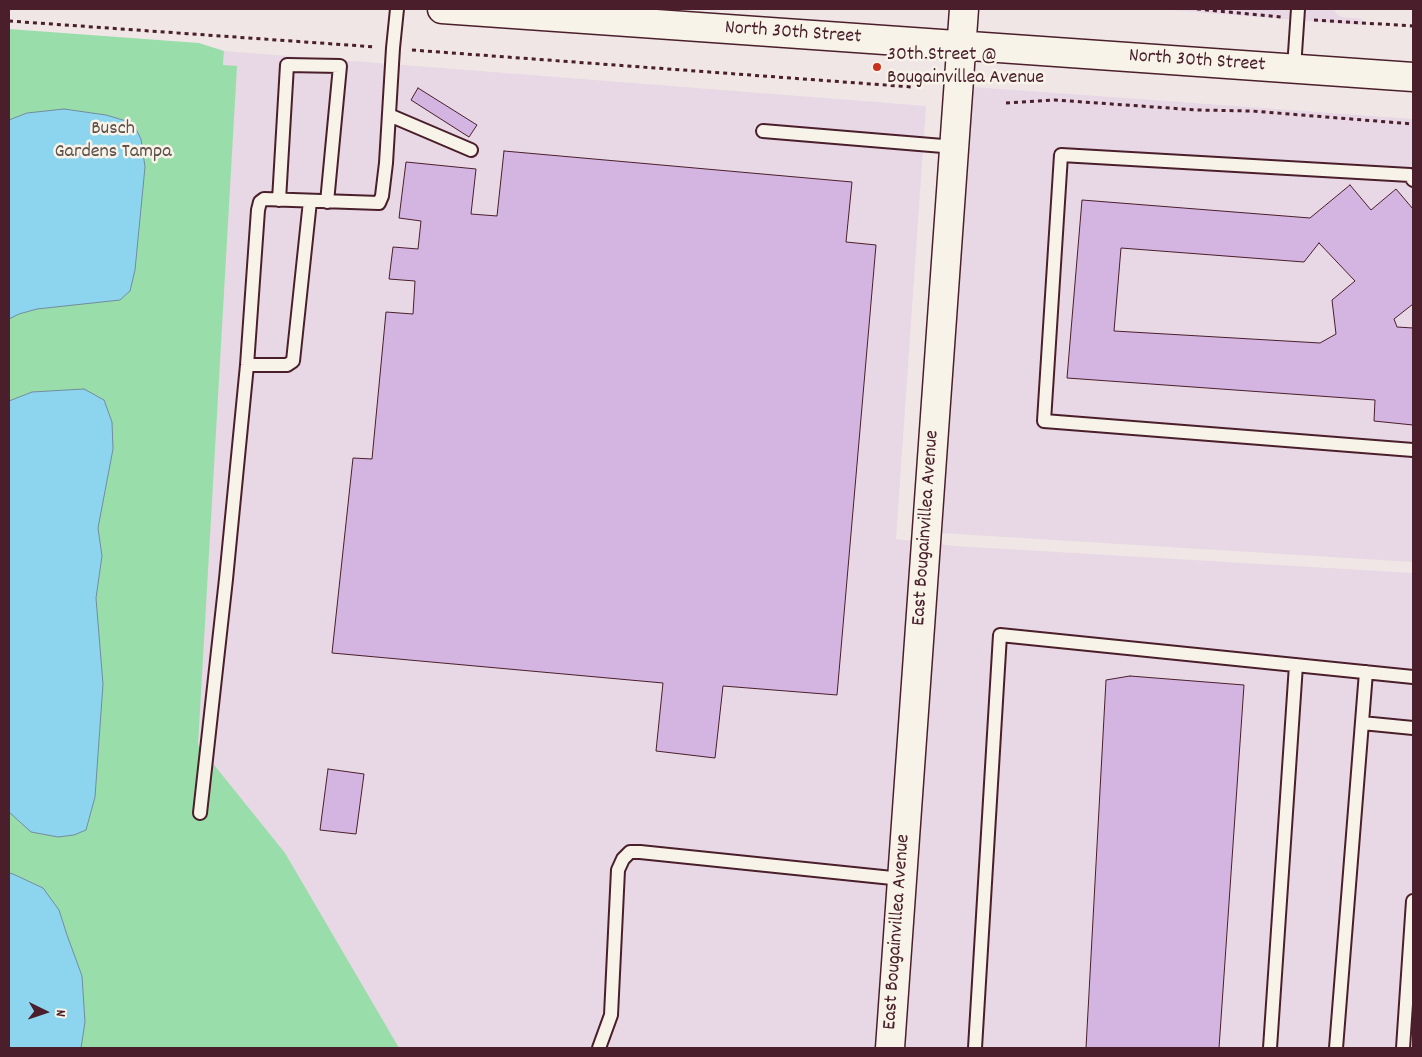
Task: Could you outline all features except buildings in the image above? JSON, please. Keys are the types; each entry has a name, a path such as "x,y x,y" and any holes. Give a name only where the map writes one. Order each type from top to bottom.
{"street":[{"name":"North 30th Street","path":"442,9 605,15 962,46 1413,77"},
{"name":"East Bougainvillea Avenue","path":"890,1048 964,9"}],"lane":[{"path":"200,812 247,365 258,210 260,202 264,199 379,203 382,196 386,163 397,9"},
{"path":"1294,68 1298,14"},
{"path":"279,200 287,65 340,66 327,202"},
{"path":"389,115 471,150"},
{"path":"763,131 955,146"},
{"path":"1413,180 1410,175 1061,155 1044,421 1413,450"},
{"path":"247,365 287,365 293,362 310,201"},
{"path":"975,1048 1000,635 1413,677"},
{"path":"1270,1048 1296,665"},
{"path":"1336,1048 1366,672"},
{"path":"1362,724 1413,728"},
{"path":"599,1048 611,1015 618,870 623,858 630,852 902,880"},
{"path":"1403,1048 1413,901"}],"path":[{"path":"1197,9 1298,14 1413,26"},
{"path":"9,21 912,87"},
{"path":"1006,103 1055,100 1197,110 1252,111 1413,124"}],"shaded area":[{"path":"1157,9 1334,9 1341,17 1362,19 1361,25"},
{"path":"224,51 926,106 896,539 955,546 1413,573 1413,1048 151,1048"},
{"path":"973,87 1413,119 1413,562 941,533"}],"green space":[{"name":"Busch Gardens Tampa","path":"9,29 199,43 224,51 223,65 237,66 198,745 285,853 399,1048 9,1048"}],"water":[{"path":"64,109 106,115 133,123 141,139 145,167 135,270 130,291 120,300 37,309 9,319 9,120 27,113"},
{"path":"84,389 104,400 112,422 113,449 98,528 102,556 96,598 103,684 95,797 86,830 74,835 58,837 31,832 9,812 9,401 32,392"},
{"path":"9,873 43,888 59,910 82,976 85,1022 81,1048 9,1048"}],"place":[{"name":"30th Street @ Bougainvillea Avenue","path":"877,67"}]}
